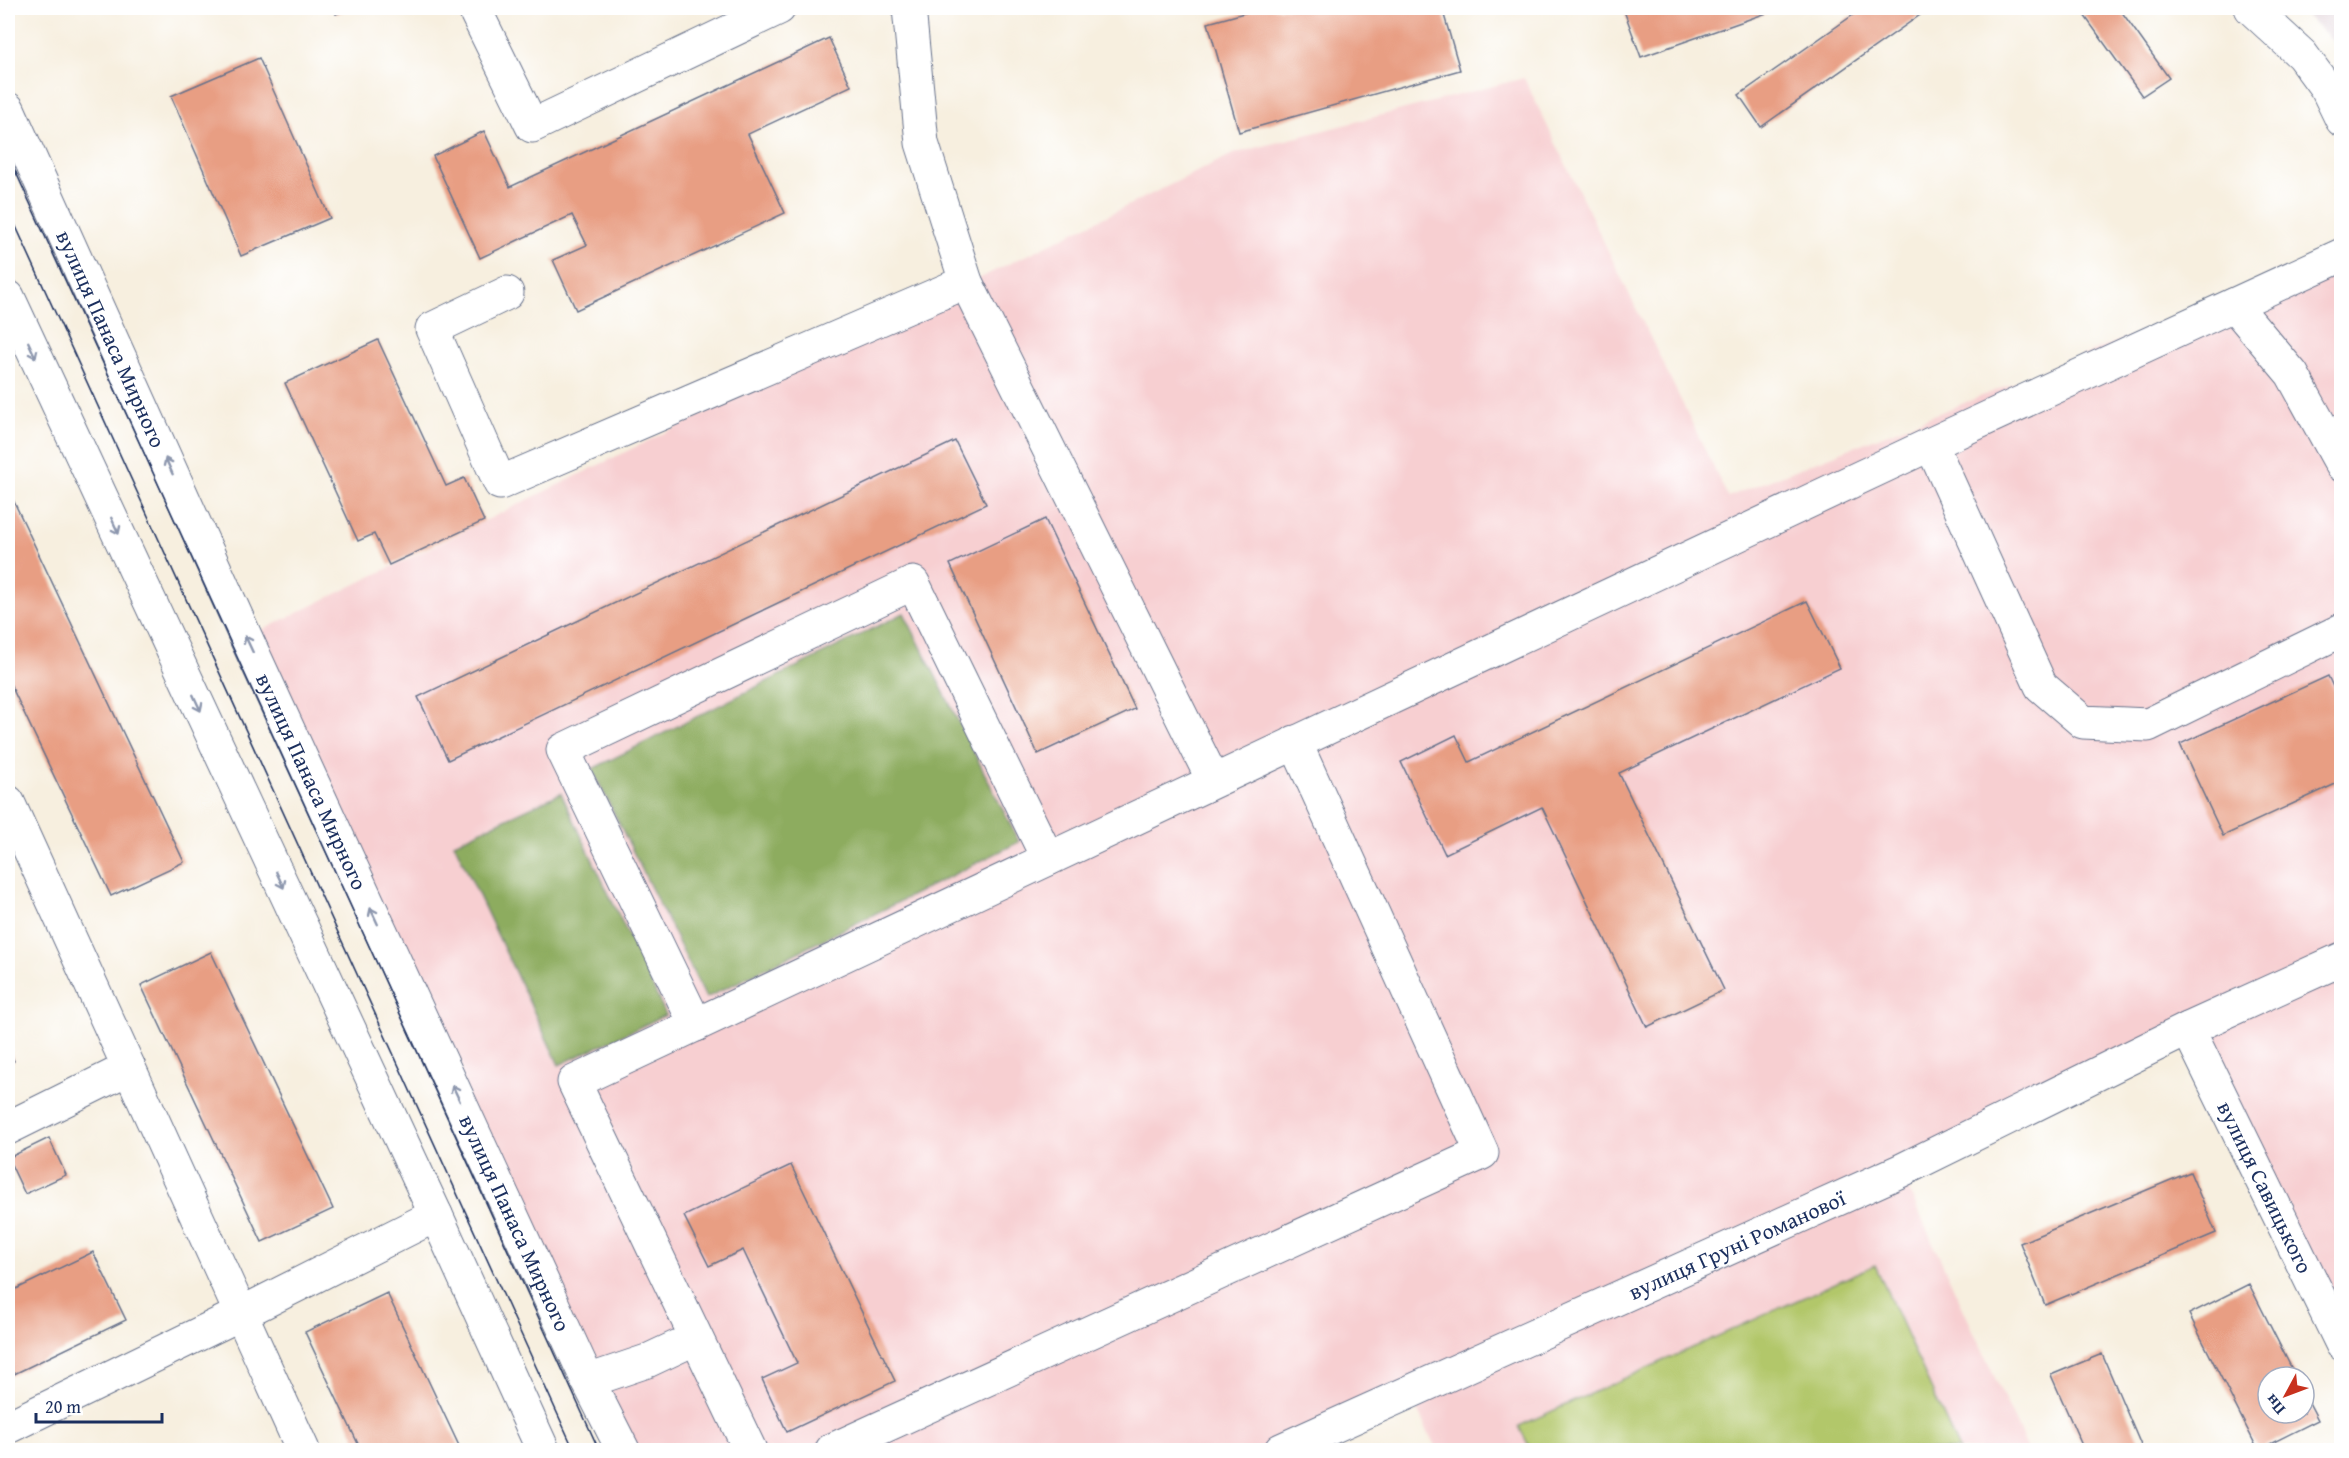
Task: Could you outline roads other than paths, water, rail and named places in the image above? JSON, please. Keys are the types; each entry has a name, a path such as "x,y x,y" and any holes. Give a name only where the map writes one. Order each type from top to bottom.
{"main road":[{"path":"474,8 532,126 779,8"},
{"path":"909,8 922,143 966,282 1213,780"},
{"path":"2251,8 2302,55 2327,89 2342,120"},
{"name":"вулиця Панаса Мирного","path":"8,109 246,638 588,1382 623,1450"},
{"path":"750,1450 574,1082 1931,444 2342,255"},
{"path":"507,293 432,329 500,483 966,282"},
{"path":"8,297 436,1215 543,1450"},
{"path":"2234,305 2292,374 2342,465"},
{"path":"1931,444 2041,686 2083,722 2148,725 2342,630"},
{"path":"696,1025 563,750 913,583 1048,859"},
{"path":"832,1450 1482,1153 1295,742"},
{"path":"10,813 303,1450"},
{"name":"вулиця Груні Романової","path":"1281,1450 1900,1171 2188,1029 2342,959"},
{"name":"вулиця Савицького","path":"2188,1029 2342,1344"},
{"path":"8,1128 129,1068"},
{"path":"8,1427 436,1215"},
{"path":"588,1382 646,1361 696,1338"}],"tram line":[{"path":"8,155 599,1450"},
{"path":"8,209 574,1450"}]}
